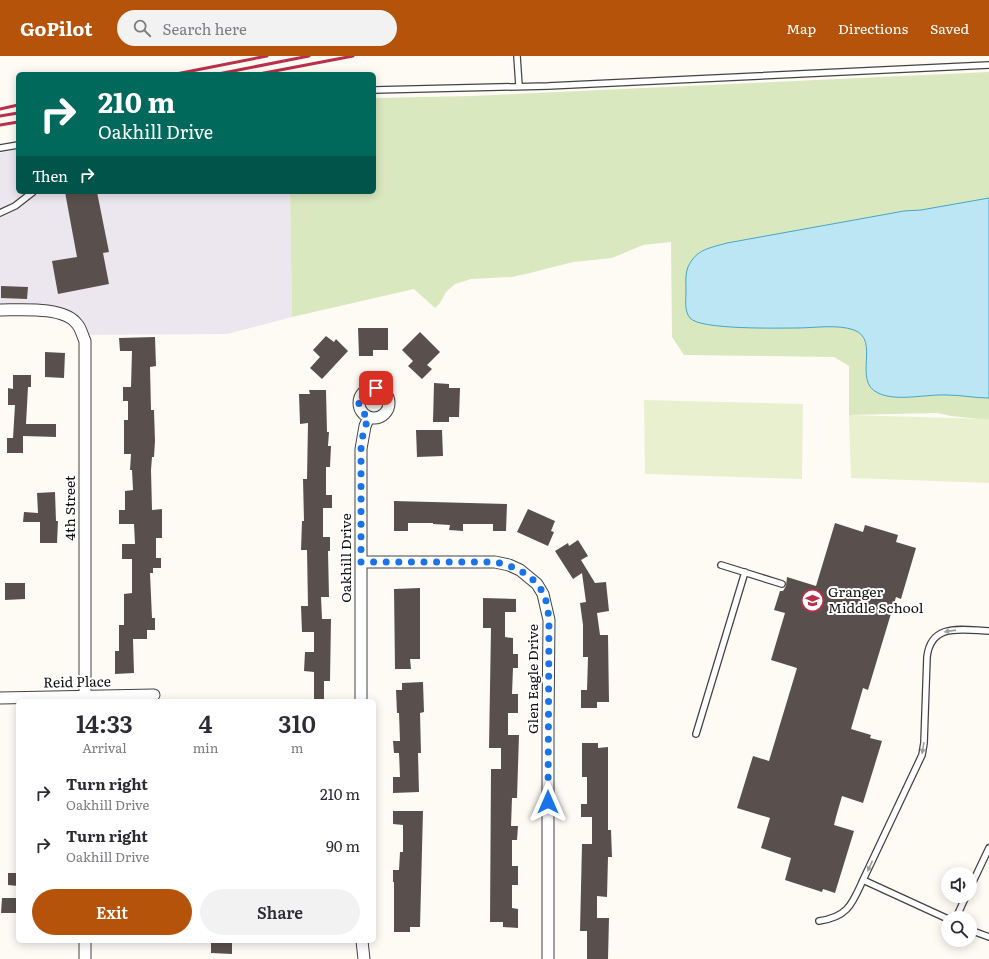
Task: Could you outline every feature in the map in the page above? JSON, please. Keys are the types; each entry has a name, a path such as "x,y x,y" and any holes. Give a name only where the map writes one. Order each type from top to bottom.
{"street":[{"name":"4th Street","path":"0,310 47,311 62,314 72,318 78,324 85,341 84,699"},
{"name":"Oakhill Drive","path":"361,699 361,449 362,437 369,417"},
{"name":"Glen Eagle Drive","path":"361,562 495,562 509,565 520,570 537,584 543,594 549,620 548,959"},
{"name":"Reid Place","path":"0,698 84,699 154,695"},
{"path":"85,943 85,959"},
{"path":"362,943 364,959"}],"lane":[{"path":"517,56 519,86"},
{"path":"376,90 519,86 989,65"},
{"path":"0,148 16,144"},
{"path":"0,213 15,206 30,194"},
{"path":"721,565 782,584"},
{"path":"696,734 745,572"},
{"path":"819,921 828,920 838,916 852,905 922,756 924,742 927,659 930,643 938,634 954,630 989,631"},
{"path":"977,873 989,848"},
{"path":"863,880 941,916"},
{"path":"977,933 989,937"}],"shaded area":[{"path":"16,149 16,194 290,194 292,317 227,334 80,335 61,316 0,310 0,153"}],"green space":[{"path":"989,72 989,420 937,413 849,415 849,366 834,357 684,355 672,337 671,242 643,245 612,258 573,262 512,277 471,279 455,284 446,292 440,303 435,308 414,289 292,317 290,194 376,194 376,98 472,96"},
{"path":"644,400 803,404 802,479 645,474"},
{"path":"849,415 989,419 989,483 851,478"}],"water":[{"path":"989,198 989,398 947,395 893,397 878,393 871,387 867,380 867,351 862,335 847,328 740,328 708,325 697,322 688,315 686,305 686,273 695,256 709,248 727,243 904,211 921,210"}],"building":[{"path":"65,194 97,194 109,252 103,253 109,284 58,294 52,261 77,257"},
{"path":"1,286 28,287 27,299 1,298"},
{"path":"358,328 388,328 388,350 373,350 373,356 359,356"},
{"path":"420,332 440,352 427,365 432,369 422,379 408,366 413,361 402,350"},
{"path":"326,336 334,342 336,339 348,351 322,379 310,368 320,357 313,350"},
{"path":"155,337 156,366 150,367 151,410 154,410 155,441 151,470 152,510 162,509 162,538 156,538 156,558 161,558 161,568 153,568 153,573 150,573 152,618 155,618 155,630 147,630 147,639 133,639 134,673 115,674 115,651 119,651 119,625 124,625 124,594 132,593 132,559 122,559 122,544 135,544 134,524 119,524 119,510 125,510 125,491 133,490 132,470 130,470 131,454 124,454 124,420 128,420 128,401 123,401 123,387 131,387 132,351 120,351 119,338"},
{"path":"45,352 65,353 64,378 45,377"},
{"path":"13,375 31,375 31,387 28,387 26,424 56,424 56,437 23,436 23,453 7,453 7,438 13,438 15,405 8,405 8,388 13,389"},
{"path":"434,383 449,384 449,388 460,388 459,417 449,417 449,422 433,422"},
{"path":"309,390 326,390 327,432 329,432 328,446 331,446 330,467 326,467 326,495 332,495 332,508 323,508 323,537 330,537 330,551 328,551 329,597 321,597 322,619 331,619 330,681 324,681 324,699 314,699 314,672 304,671 305,652 314,652 314,632 302,632 301,606 308,606 307,550 301,550 302,521 304,521 303,479 307,479 308,423 300,424 299,394 310,394"},
{"path":"416,430 442,430 443,456 417,457"},
{"path":"55,492 56,521 58,521 57,543 40,543 40,522 23,522 24,512 38,513 37,493"},
{"path":"394,501 507,504 506,531 493,531 493,524 463,524 463,531 449,530 450,525 408,523 408,531 394,531"},
{"path":"528,509 555,521 551,531 554,532 548,546 517,532"},
{"path":"835,523 863,532 865,525 898,535 896,542 916,548 901,599 896,597 868,690 863,688 851,729 871,735 870,738 882,741 863,803 842,796 834,825 854,831 835,893 823,889 822,892 785,880 791,858 761,848 770,818 737,808 753,756 769,761 797,668 771,660 785,613 774,610 780,591 783,591 786,586 787,577 816,586"},
{"path":"578,540 588,556 581,560 595,583 606,582 609,611 597,613 600,635 608,635 609,702 597,702 597,708 581,708 581,690 587,690 588,657 583,657 583,625 580,603 586,602 582,573 573,579 555,551 568,543 569,546"},
{"path":"5,583 25,583 25,599 5,600"},
{"path":"420,588 420,659 410,659 411,669 395,669 394,589"},
{"path":"483,598 516,599 516,612 505,612 505,637 513,638 513,654 518,654 518,668 513,668 512,694 518,694 518,713 508,713 508,735 519,735 517,798 512,798 511,826 518,826 517,840 512,840 512,866 518,866 518,885 512,885 512,908 518,909 518,928 503,927 503,922 490,922 491,769 501,769 501,748 489,748 491,628 483,628"},
{"path":"423,682 424,712 420,713 421,753 418,753 419,792 393,793 393,777 400,777 399,753 394,753 393,741 400,741 396,690 402,690 402,683"},
{"path":"582,743 598,743 598,748 608,747 608,830 611,830 612,857 608,857 607,897 597,896 597,918 609,918 608,959 587,959 587,931 580,931 582,844 592,844 592,817 581,817 581,804 587,804 587,777 582,777"},
{"path":"393,811 423,811 420,927 410,927 410,932 394,932 393,870 399,870 400,852 403,852 403,825 393,824"},
{"path":"8,873 16,873 16,886 8,885"},
{"path":"2,898 16,898 16,913 1,913"},
{"path":"211,943 232,943 232,954 211,953"}],"railway":[{"path":"186,72 267,56"},
{"path":"228,72 309,56"},
{"path":"269,72 353,56"},
{"path":"0,109 16,105"},
{"path":"0,116 16,113"},
{"path":"0,125 16,122"}],"place":[{"name":"Granger Middle School","path":"813,600"}],"route":[{"path":"376,388 368,389 362,393 359,398 359,406 362,412 369,417 362,437 361,449 361,562 495,562 509,565 520,570 537,584 547,605 549,620 548,802"}]}
